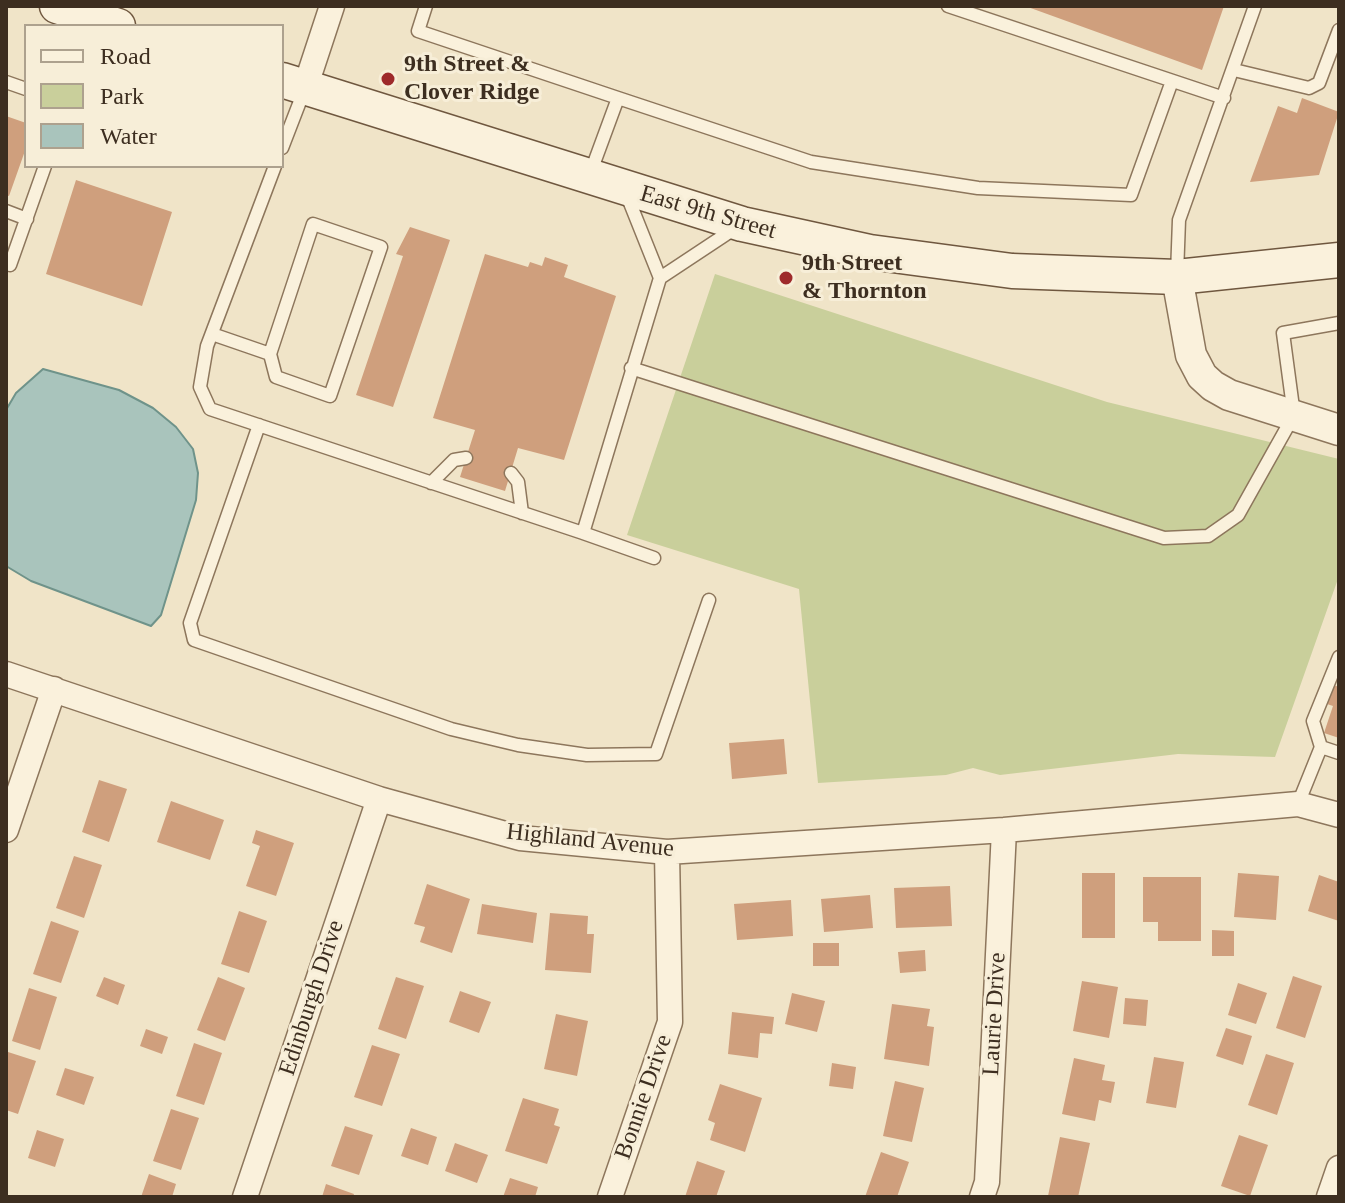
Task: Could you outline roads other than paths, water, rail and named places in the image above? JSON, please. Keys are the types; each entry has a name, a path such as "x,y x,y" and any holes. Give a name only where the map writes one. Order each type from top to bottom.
{"main road":[{"path":"55,9 111,24"},
{"name":"East 9th Street","path":"294,84 624,190 742,224 870,252 1012,271 1177,277 1339,260"}],"street":[{"path":"294,84 332,6"},
{"path":"1177,277 1191,355 1202,376 1229,395 1339,430"},
{"name":"Highland Avenue","path":"6,674 379,799 520,838 667,852 1004,830 1298,804 1339,815"},
{"path":"6,830 54,689"},
{"name":"Edinburgh Drive","path":"245,1197 379,799"},
{"name":"Laurie Drive","path":"982,1197 987,1182 1004,830"},
{"name":"Bonnie Drive","path":"610,1197 670,1022 667,852"},
{"path":"1329,1197 1339,1168"}],"lane":[{"path":"426,6 418,31 811,162 978,188 1131,195 1172,81"},
{"path":"948,6 1224,98"},
{"path":"1177,277 1179,220 1255,6"},
{"path":"1234,70 1309,88 1319,83 1339,30"},
{"path":"284,137 294,84"},
{"path":"589,177 618,98"},
{"path":"10,265 44,168"},
{"path":"274,168 212,334 200,387 210,409 654,558"},
{"path":"624,190 660,278"},
{"path":"6,211 27,219"},
{"path":"313,224 381,247 330,396 276,377 270,354 313,224"},
{"path":"583,533 660,278 742,224"},
{"path":"631,368 1164,538 1208,536 1238,515 1294,415 1283,333 1339,323"},
{"path":"212,334 270,354"},
{"path":"259,425 190,623 194,640 451,729 518,745 587,755 656,754 709,600"},
{"path":"431,483 454,460 466,458"},
{"path":"511,473 518,482 522,513"},
{"path":"1298,804 1321,747 1313,721 1339,657"},
{"path":"1321,747 1339,753"}],"water":[{"path":"43,369 119,390 153,408 176,427 193,449 198,473 196,500 161,615 151,626 31,581 6,566 6,410 16,393"}],"place":[{"name":"9th Street & Clover Ridge","path":"388,79"},
{"name":"9th Street & Thornton","path":"786,278"}]}
